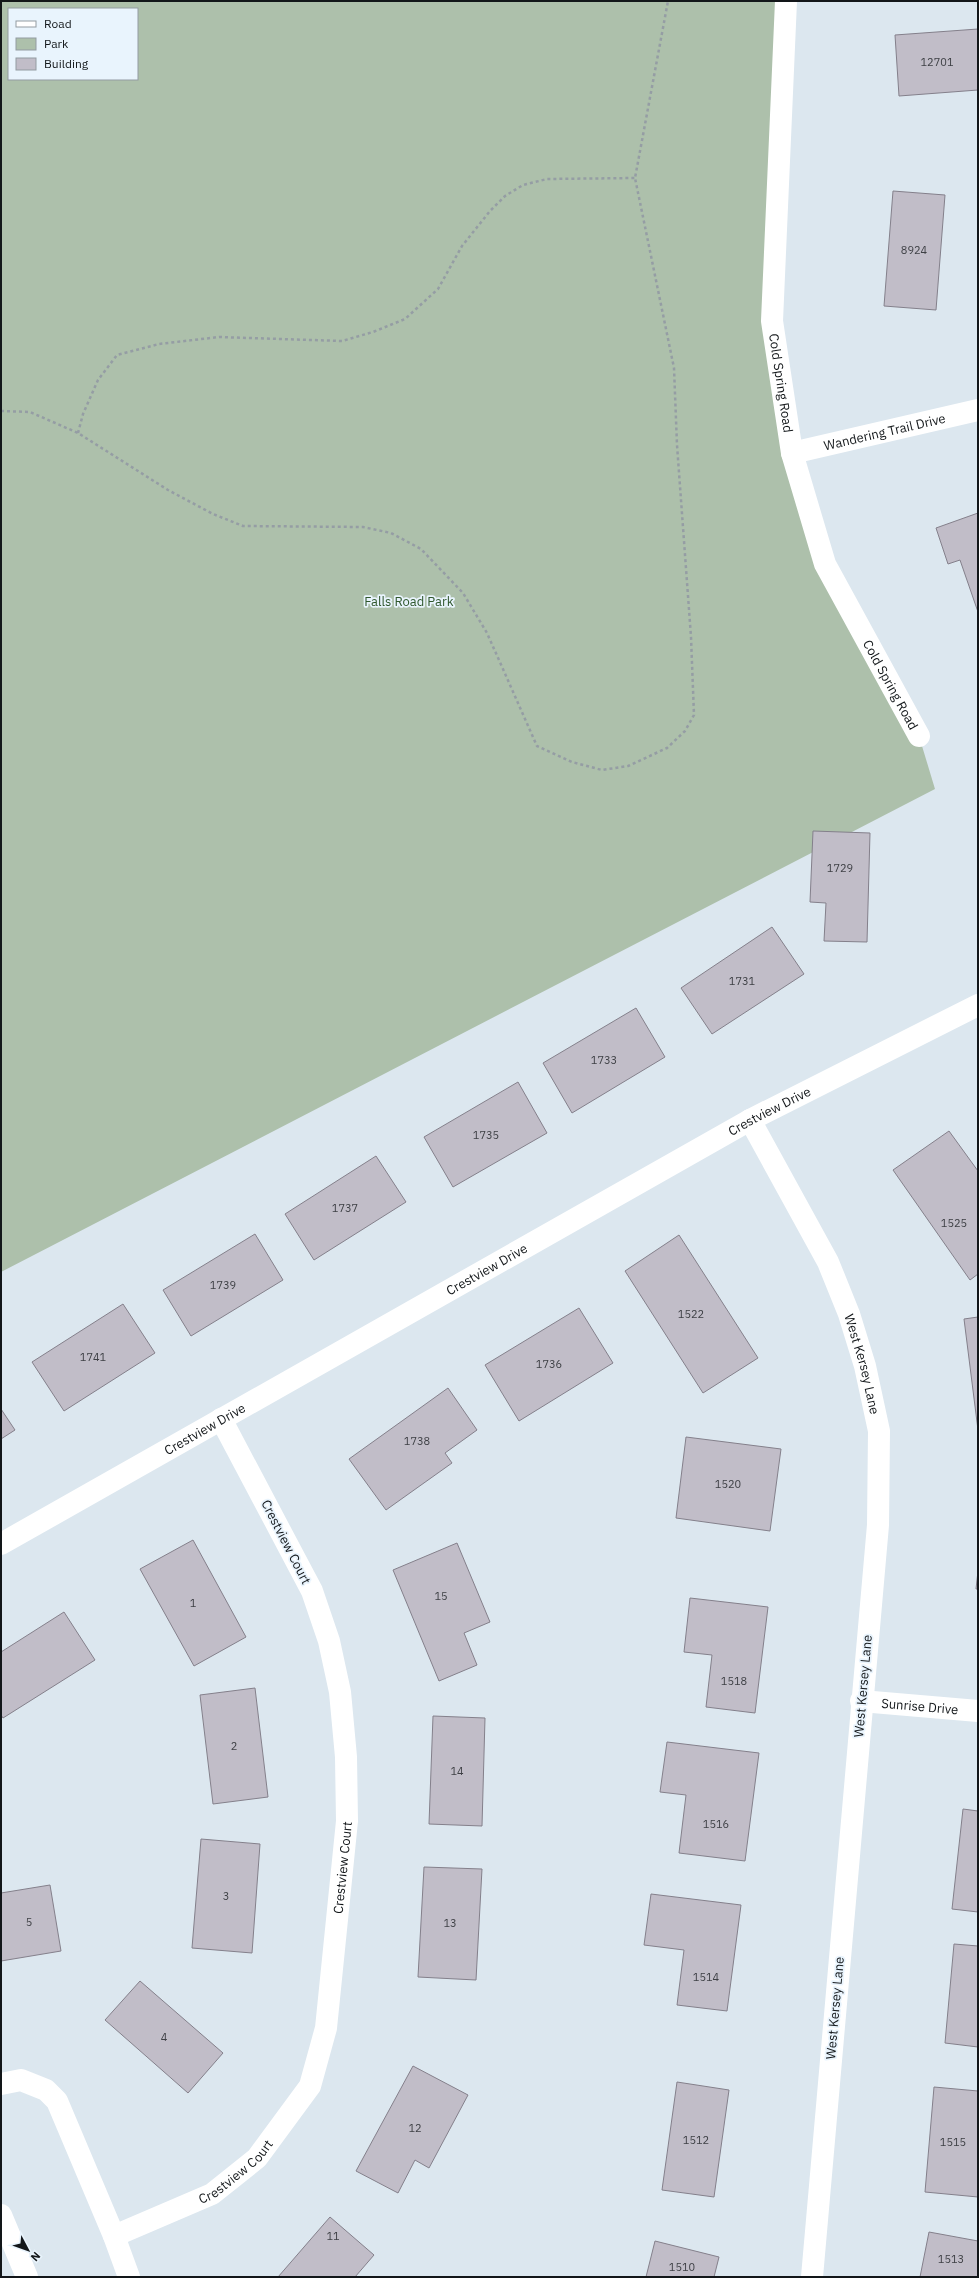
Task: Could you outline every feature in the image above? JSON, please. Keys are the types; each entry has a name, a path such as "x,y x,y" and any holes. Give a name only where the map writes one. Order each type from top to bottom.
{"street":[{"name":"Cold Spring Road","path":"786,1 772,321 792,453 825,564 919,736"},
{"name":"Wandering Trail Drive","path":"792,453 978,410"},
{"name":"Crestview Drive","path":"1,1544 750,1120 978,1005"},
{"name":"West Kersey Lane","path":"750,1120 828,1262 849,1314 865,1366 878,1431 878,1525 861,1701 812,2277"},
{"name":"Crestview Court","path":"114,2236 212,2194 257,2158 310,2086 326,2028 347,1821 346,1757 340,1692 329,1641 312,1591 222,1418"},
{"name":"Sunrise Drive","path":"861,1701 978,1711"},
{"path":"1,2084 20,2080 46,2090 57,2100 114,2236 129,2277"},
{"path":"1,2215 27,2277"}],"path":[{"path":"1,411 30,412 78,433 168,490 212,514 243,526 363,527 391,533 421,549 464,593 483,626 537,746 572,762 602,770 628,766 667,748 685,731 694,715 691,636 677,445 674,368 635,178 668,1"},
{"path":"78,433 83,414 98,380 118,355 159,344 220,338 342,341 373,332 405,319 438,289 462,246 490,211 506,196 523,185 547,179 635,178"}],"green space":[{"name":"Falls Road Park","path":"1,1 786,1 772,321 825,564 919,736 935,789 1,1272"}],"building":[{"path":"978,29 978,90 899,96 895,35"},
{"path":"893,191 945,195 936,310 884,306"},
{"path":"978,513 978,612 960,560 948,564 936,528"},
{"path":"813,831 870,833 867,942 824,941 826,903 810,902"},
{"path":"772,927 804,974 712,1034 681,988"},
{"path":"636,1008 665,1057 572,1113 543,1063"},
{"path":"518,1082 547,1133 453,1187 424,1137"},
{"path":"949,1131 978,1171 978,1274 970,1280 893,1170"},
{"path":"376,1156 406,1202 314,1260 285,1214"},
{"path":"255,1234 283,1280 191,1336 163,1290"},
{"path":"679,1235 758,1358 703,1393 625,1271"},
{"path":"123,1304 155,1353 64,1411 32,1362"},
{"path":"579,1308 613,1363 519,1421 485,1365"},
{"path":"978,1317 978,1430 964,1319"},
{"path":"448,1388 477,1430 445,1453 452,1463 386,1510 349,1459"},
{"path":"1,1409 15,1430 1,1439"},
{"path":"686,1437 781,1449 770,1531 676,1518"},
{"path":"193,1540 246,1637 194,1666 140,1569"},
{"path":"457,1543 490,1622 464,1633 477,1665 439,1681 393,1570"},
{"path":"978,1571 978,1589 976,1589"},
{"path":"690,1598 768,1607 755,1713 706,1707 712,1655 684,1652"},
{"path":"64,1612 95,1660 3,1718 1,1715 1,1652"},
{"path":"255,1688 268,1797 213,1804 200,1695"},
{"path":"433,1716 485,1718 482,1826 429,1824"},
{"path":"667,1742 759,1753 745,1861 679,1853 686,1795 660,1792"},
{"path":"963,1809 978,1811 978,1912 952,1909"},
{"path":"201,1839 260,1844 252,1953 192,1948"},
{"path":"424,1867 482,1869 476,1980 418,1977"},
{"path":"50,1885 61,1951 1,1961 1,1893"},
{"path":"651,1894 741,1905 727,2011 677,2005 684,1950 644,1945"},
{"path":"954,1944 978,1946 978,2047 945,2043"},
{"path":"140,1981 223,2053 188,2093 105,2020"},
{"path":"413,2066 468,2095 429,2168 415,2160 398,2193 356,2171"},
{"path":"677,2082 729,2090 714,2197 662,2190"},
{"path":"934,2087 978,2091 978,2197 925,2192"},
{"path":"330,2217 374,2255 355,2277 278,2277"},
{"path":"929,2232 978,2241 978,2277 920,2277"},
{"path":"655,2241 719,2257 714,2277 646,2277"}]}
